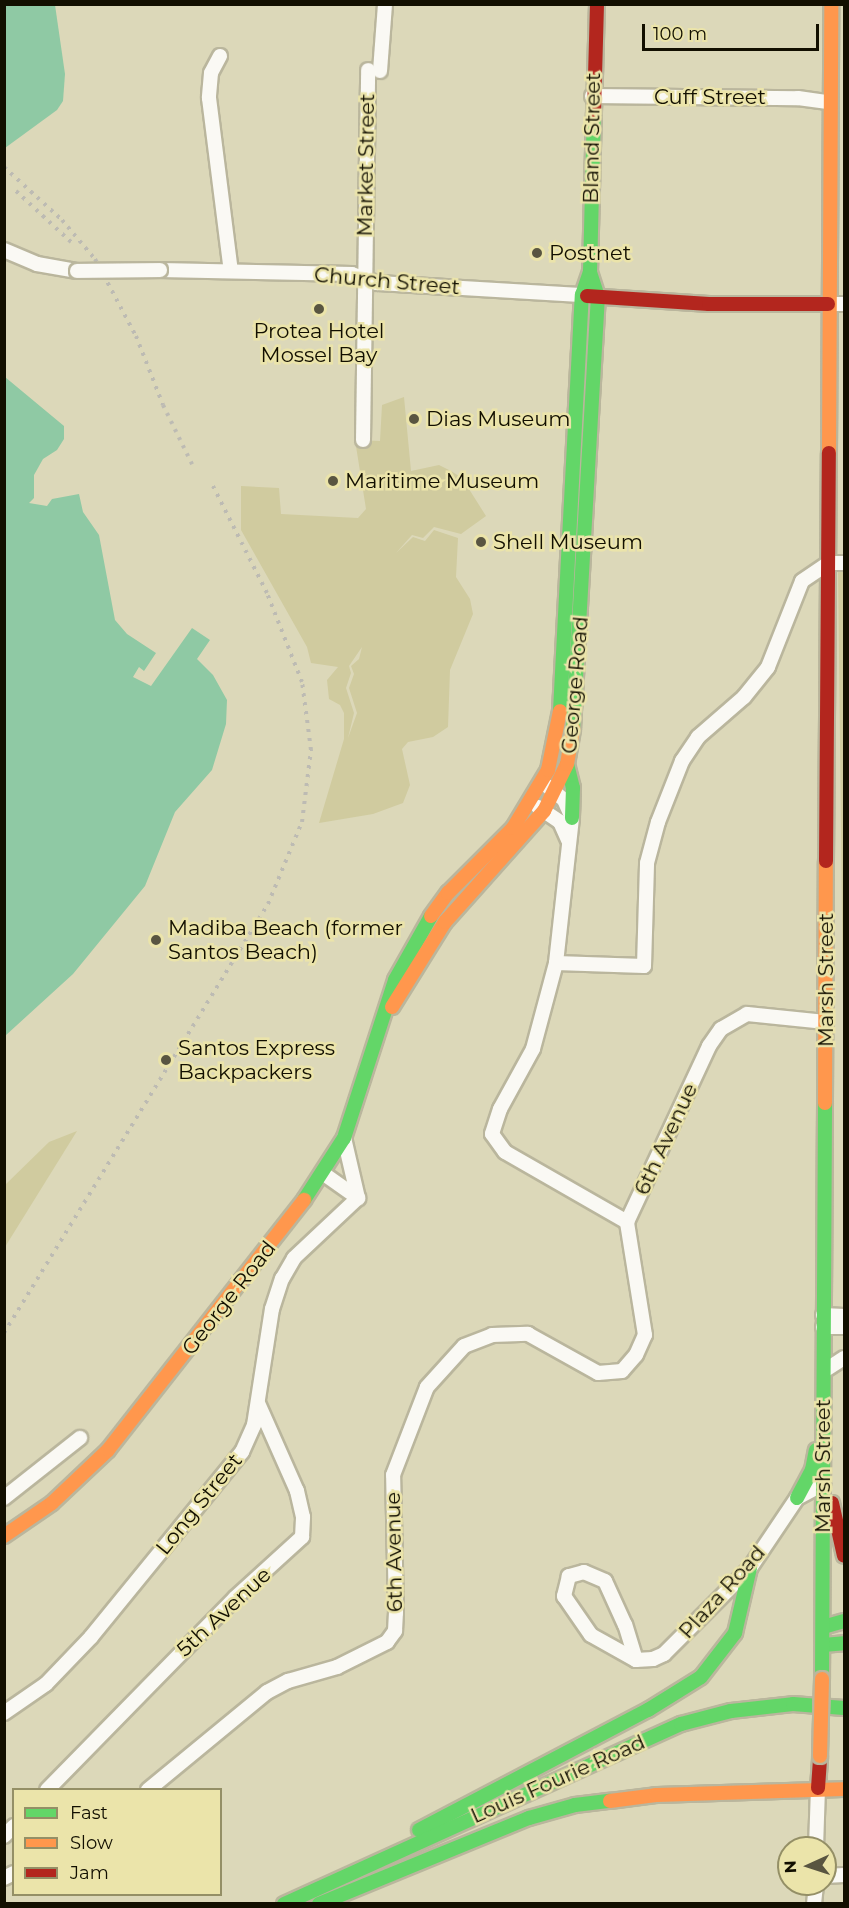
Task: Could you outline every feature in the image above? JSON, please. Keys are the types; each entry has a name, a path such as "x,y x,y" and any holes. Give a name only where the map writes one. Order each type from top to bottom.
{"street":[{"name":"Market Street","path":"363,441 364,279 374,70 385,4"},
{"name":"Bland Street","path":"597,4 592,96 590,272 598,297"},
{"name":"Marsh Street","path":"816,1836 823,1645 829,563 827,146 831,4"},
{"path":"220,56 211,73 209,98 231,271"},
{"name":"Cuff Street","path":"592,96 798,98 828,102"},
{"path":"827,146 844,146"},
{"path":"827,214 844,213"},
{"name":"Church Street","path":"4,250 37,264 77,271 160,270 352,274 364,279 709,304 844,304"},
{"name":"Bland Street","path":"582,295 590,272"},
{"name":"George Road","path":"4,1536 52,1503 108,1450 194,1345 324,1174 344,1138 387,1013 395,980 431,914 513,828 543,783 554,754 560,716 582,295"},
{"name":"George Road","path":"387,1013 445,922 544,811 556,791 567,764 575,717 598,297"},
{"path":"556,963 638,968 644,966 647,958 649,852 682,761 698,737 756,684 777,649 802,581 829,563 844,563"},
{"path":"567,764 573,788 572,818 556,963 533,1049 500,1109 492,1134 505,1152 627,1222"},
{"path":"543,783 556,791 572,818"},
{"path":"531,803 560,822 569,842"},
{"name":"6th Avenue","path":"150,1788 267,1692 288,1681 337,1667 387,1642 395,1631 396,1613 393,1475 427,1387 464,1346 492,1335 528,1334 598,1373 612,1374 622,1371 636,1355 645,1335 627,1222 709,1046 721,1029 747,1014 826,1022"},
{"path":"344,1138 358,1198"},
{"path":"324,1174 358,1198"},
{"name":"Long Street","path":"4,1713 46,1684 91,1636 230,1471 254,1425 272,1310 282,1279 294,1258 358,1198"},
{"path":"823,1321 844,1316"},
{"path":"823,1321 844,1327"},
{"path":"824,1371 844,1358"},
{"path":"797,1498 812,1470 824,1398"},
{"name":"5th Avenue","path":"49,1788 235,1598 302,1537 303,1517 297,1491 258,1402"},
{"path":"4,1498 80,1438"},
{"path":"824,1450 844,1556"},
{"name":"Plaza Road","path":"636,1660 664,1654 750,1568 797,1498 823,1484"},
{"path":"341,1878 424,1827 648,1710 701,1677 735,1633 743,1609 750,1568"},
{"path":"594,1573 605,1581 626,1625 636,1660 591,1635 574,1615 564,1596 569,1576 594,1573"},
{"path":"823,1628 844,1621"},
{"path":"823,1645 844,1643"},
{"path":"793,1704 844,1699"},
{"name":"Louis Fourie Road","path":"284,1904 681,1724 730,1711 793,1704 844,1707"},
{"path":"319,1904 519,1822 575,1805 656,1795 818,1788 844,1789"}],"shaded area":[{"path":"5,4 55,5 65,74 63,101 57,110 5,148"},
{"path":"5,377 64,426 64,439 57,450 43,459 34,475 34,498 29,503 47,506 52,499 79,494 83,512 99,535 115,620 127,634 156,653 144,671 139,667 133,677 151,686 192,628 210,640 197,659 213,675 227,700 226,724 212,770 175,812 145,886 73,974 5,1036"},
{"path":"404,397 411,471 439,465 451,471 462,478 486,516 461,534 434,527 423,538 412,535 396,553 413,537 425,541 434,530 458,538 456,577 470,599 473,614 450,670 448,727 433,737 408,742 402,749 410,785 403,803 373,814 319,823 344,739 344,713 340,705 329,699 327,680 338,667 311,663 307,647 241,530 241,486 279,488 281,514 358,518 366,509 355,440 380,441 382,405","holes":["362,647 359,659 351,666 354,674 349,688 357,713 348,738 354,713 346,688 351,673 349,666"]},
{"path":"838,567 844,567 844,1005 843,1005"},
{"path":"77,1131 5,1247 5,1185 49,1142"}],"railway":[{"path":"4,167 62,220 95,259 136,336 163,405 193,466"},
{"path":"16,191 71,242"},
{"path":"4,1333 268,904 302,822 311,750 302,682 267,593 213,486"}],"traffic: fast":[{"path":"560,711 582,295 590,272 594,112"},
{"path":"573,729 598,297 590,272"},
{"path":"567,764 573,788 572,818"},
{"path":"304,1200 344,1138 395,980 431,916"},
{"path":"822,1679 825,1103"},
{"path":"797,1498 812,1470 816,1450"},
{"path":"419,1830 648,1710 701,1677 735,1633 750,1568"},
{"path":"823,1627 844,1621"},
{"path":"823,1645 844,1643"},
{"path":"284,1904 681,1724 731,1711 793,1704 844,1708"},
{"path":"319,1904 529,1818 575,1805 610,1801"}],"traffic: slow":[{"path":"829,453 831,4"},
{"path":"431,916 448,893 513,828 548,770 560,711"},
{"path":"392,1007 445,922 544,811 567,764 573,729"},
{"path":"825,1103 826,861"},
{"path":"4,1536 52,1503 108,1450 304,1200"},
{"path":"820,1756 822,1679"},
{"path":"610,1801 656,1795 844,1789"}],"traffic: jam":[{"path":"594,112 597,4"},
{"path":"587,296 709,304 828,304"},
{"path":"826,861 829,453"},
{"path":"832,1503 844,1556"},
{"path":"818,1788 820,1756"}],"place":[{"name":"Postnet","path":"537,253"},
{"name":"Protea Hotel Mossel Bay","path":"319,309"},
{"name":"Dias Museum","path":"414,419"},
{"name":"Maritime Museum","path":"333,481"},
{"name":"Shell Museum","path":"481,542"},
{"name":"Madiba Beach (former Santos Beach)","path":"156,940"},
{"name":"Santos Express Backpackers","path":"166,1060"}]}
